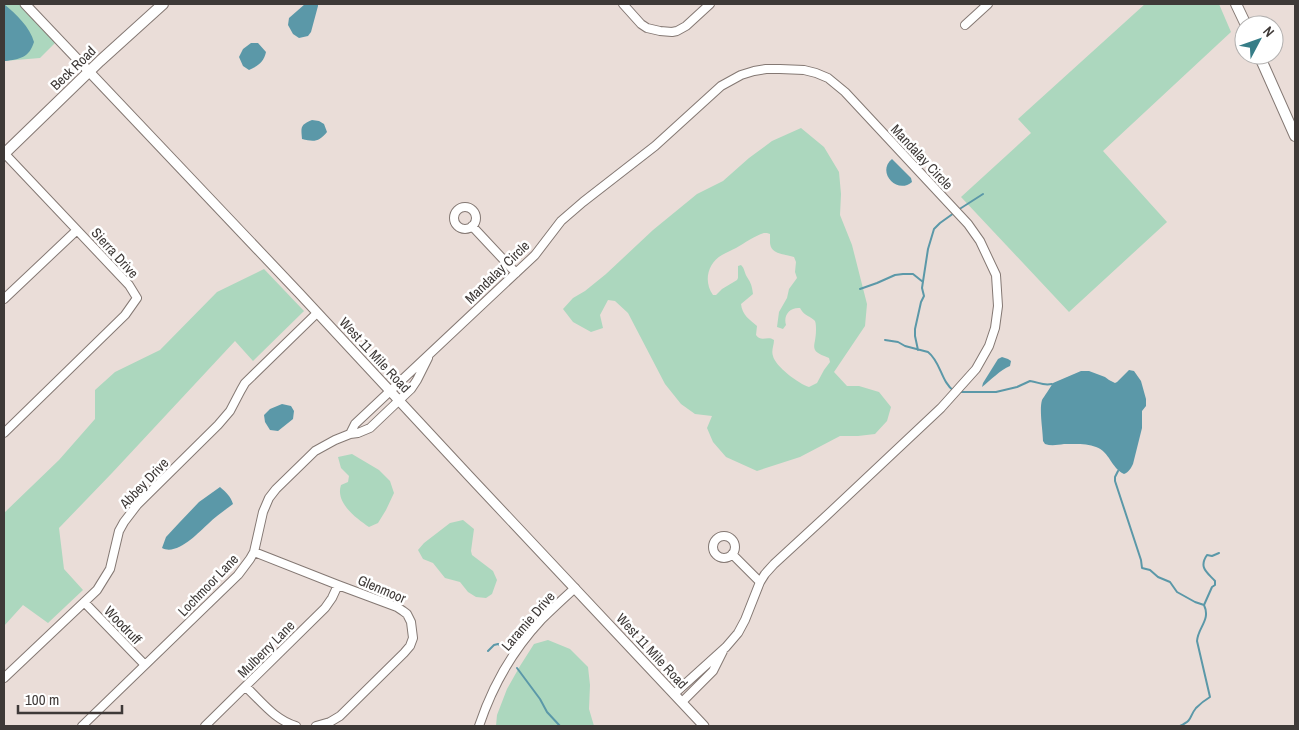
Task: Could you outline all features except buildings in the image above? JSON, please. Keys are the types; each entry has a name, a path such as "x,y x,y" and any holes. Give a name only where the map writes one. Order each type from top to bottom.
{"main road":[{"name":"Beck Road","path":"4,154 163,4"},
{"path":"1263,65 1295,136"}],"street":[{"name":"West 11 Mile Road","path":"25,4 704,726"},
{"path":"623,4 647,28 672,32 686,26 710,4"},
{"path":"966,25 988,4"},
{"name":"Mandalay Circle","path":"350,434 355,424 535,255 560,221 656,146 721,86 741,75 766,69 804,70 828,78 836,84 968,224 980,241 996,275 995,328 989,346 976,369 941,408 774,564 760,582 738,633 726,647 674,694"},
{"name":"Sierra Drive","path":"4,154 129,285 137,298 125,315 4,433"},
{"path":"472,226 516,273"},
{"path":"4,299 77,230"},
{"name":"Abbey Drive","path":"4,678 97,590 108,573 119,531 130,513 224,418 245,383 317,313"},
{"name":"Lochmoor Lane","path":"82,726 234,579 245,566 254,552 263,512 272,493 315,451 335,440 367,429 414,384 431,352"},
{"name":"Glenmoor","path":"254,552 404,610 411,622 413,638 410,646 404,653 344,712 330,722 316,726"},
{"path":"732,554 760,582"},
{"name":"Mulberry Lane","path":"206,726 325,608 338,585"},
{"name":"Laramie Drive","path":"479,726 501,675 516,652 542,620 575,588"},
{"name":"Woodruff","path":"84,602 145,665"},
{"path":"682,702 713,671 726,647"},
{"path":"246,687 277,717 296,726"}],"green space":[{"path":"4,4 22,4 57,41 40,58 4,61"},
{"path":"1145,4 1219,4 1231,32 1103,151 1167,222 1069,312 961,197 1031,133 1018,119"},
{"path":"801,128 824,147 839,172 840,215 852,245 867,304 865,326 834,372 847,386 859,386 879,392 891,407 887,421 875,434 840,436 800,457 757,471 726,457 713,442 707,428 712,416 695,414 681,404 665,384 628,313 615,301 608,300 600,315 603,328 591,332 573,322 563,309 573,298 606,274 653,230 697,194 723,181 772,141","holes":["770,234 770,243 773,250 794,257 796,262 795,272 797,278 789,289 787,298 779,312 777,327 783,329 786,325 785,321 788,312 800,308 815,322 815,350 829,358 830,362 817,383 809,387 794,379 778,365 772,354 774,340 769,338 762,339 756,335 757,326 747,317 741,304 753,294 752,287 741,265 738,266 737,280 716,295 713,295 708,284 710,267 717,258 757,236"]},
{"path":"264,269 304,311 253,361 235,341 59,528 64,569 83,590 48,623 23,605 4,626 4,513 59,460 95,419 95,390 115,372 160,350 217,292"},
{"path":"352,454 379,470 390,481 394,493 378,523 369,527 348,509 341,498 341,485 348,482 349,476 341,468 338,457"},
{"path":"463,520 474,529 472,555 493,571 497,580 492,594 486,598 476,597 468,592 460,582 445,578 433,563 423,559 418,550 450,523"},
{"path":"548,640 570,649 588,667 590,685 589,709 594,726 496,726 497,715 507,689 520,666 534,644"}],"water":[{"path":"4,4 26,26 34,42 27,55 5,61"},
{"path":"305,4 318,4 318,6 311,32 308,36 299,38 293,34 288,25 289,18"},
{"path":"251,43 258,43 266,52 260,63 249,70 243,66 239,57 243,49"},
{"path":"312,120 324,124 327,132 316,140 302,139 302,127 305,123"},
{"path":"892,159 911,178 912,182 900,186 890,180 886,170"},
{"path":"1002,357 1011,361 1010,366 982,387 998,359"},
{"path":"1129,370 1134,371 1141,381 1146,406 1142,411 1142,428 1133,464 1127,472 1124,474 1116,468 1101,449 1080,444 1045,444 1043,441 1041,404 1053,383 1081,371 1089,371 1115,383"},
{"path":"282,404 291,406 294,411 293,419 278,431 270,430 265,422 264,415 270,409"},
{"path":"220,487 233,504 181,546 168,550 162,548 166,537 179,523 199,502"}],"waterway":[{"path":"958,210 983,194"},
{"path":"918,350 915,329 924,296 922,288 928,249 934,229 954,213"},
{"path":"860,289 895,275 903,274 913,274 923,282"},
{"path":"885,340 898,342 905,346 928,352 936,361 946,383 954,391"},
{"path":"958,392 996,392 1017,387 1030,381 1052,384"},
{"path":"1118,471 1115,481 1142,568 1150,570 1158,577 1170,582 1177,592 1204,605"},
{"path":"1180,726 1187,722 1196,708 1210,697 1197,641 1206,615 1204,605 1212,587 1215,585 1215,581 1207,573 1203,563 1207,555 1212,556 1219,553"},
{"path":"488,651 494,645 502,646"},
{"path":"517,668 540,699 547,712 560,726"}]}
